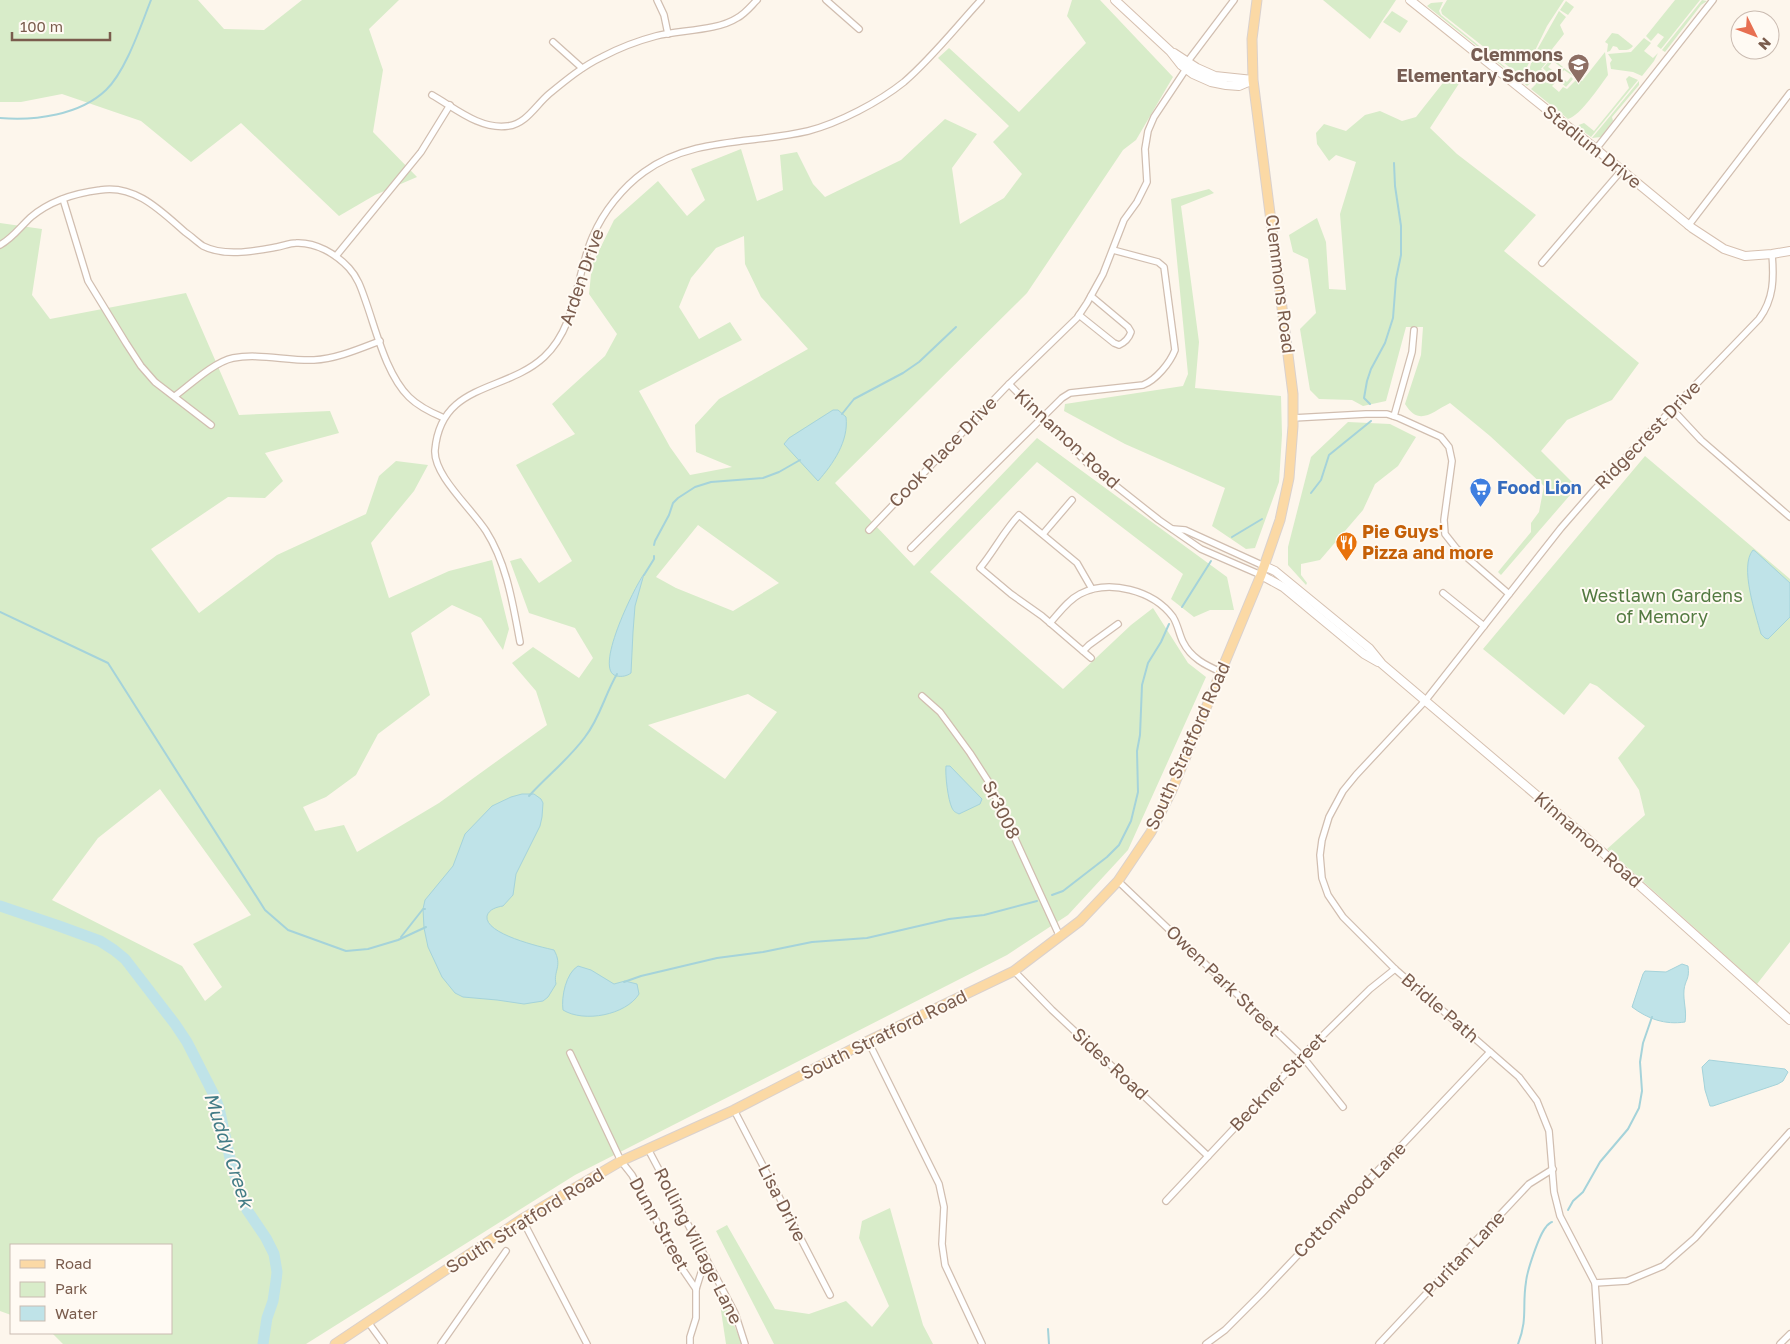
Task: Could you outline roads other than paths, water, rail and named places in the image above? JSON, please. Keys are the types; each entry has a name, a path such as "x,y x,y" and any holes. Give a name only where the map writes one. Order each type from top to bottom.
{"main road":[{"path":"1115,0 1170,51 1181,65 1187,65 1201,78 1226,85 1240,86 1254,80"},
{"name":"Clemmons Road","path":"1257,0 1252,39 1254,80 1289,354 1294,418 1291,464 1287,489 1280,520 1263,571"},
{"name":"Stadium Drive","path":"1410,0 1596,148 1688,226 1717,245 1745,256 1790,251"},
{"name":"Kinnamon Road","path":"1263,571 1364,654 1382,664 1581,833 1790,1020"},
{"name":"South Stratford Road","path":"336,1344 522,1219 621,1161 734,1110 868,1041 1014,971 1080,921 1118,882 1151,832 1172,790 1263,571"}],"street":[{"path":"657,0 664,15 668,34"},
{"path":"432,95 476,121 491,126 509,126 521,122 547,96 582,68 619,48 668,34 726,24 738,18 757,0"},
{"path":"826,0 859,29"},
{"name":"Arden Drive","path":"520,642 501,560 486,531 435,462 438,436 444,418 460,400 527,369 544,357 552,348 570,317 586,254 597,227 621,193 643,173 669,157 732,141 808,131 863,108 884,96 910,77 981,0"},
{"name":"Cook Place Drive","path":"869,530 1008,384 1079,315 1103,274 1124,220 1137,202 1147,182 1145,148 1148,131 1154,117 1187,65 1234,0"},
{"path":"1596,148 1712,0"},
{"path":"553,42 582,68"},
{"path":"1688,226 1790,94"},
{"path":"336,256 420,152 450,105"},
{"path":"1542,263 1621,171"},
{"path":"0,245 8,240 40,210 54,202 102,189 117,190 136,195 148,201 202,245 214,250 250,252 296,243 319,247 336,256 349,268 360,283 391,371 402,390 429,412 444,418"},
{"path":"63,199 88,281 141,366 155,382 211,424"},
{"path":"911,548 1062,398 1070,393 1143,386 1150,382 1172,357 1175,350 1164,266 1158,262 1113,250"},
{"name":"Ridgecrest Drive","path":"1425,701 1578,508 1746,334 1765,311 1769,303 1773,283 1772,254"},
{"path":"1079,315 1114,343 1120,345 1129,337 1131,332 1128,327 1091,296"},
{"path":"1394,416 1412,352 1414,330"},
{"path":"175,396 219,363 232,358 263,357 314,360 332,358 380,341"},
{"name":"Kinnamon Road","path":"1008,384 1087,464 1183,538 1201,549 1263,571"},
{"path":"1673,410 1701,440 1790,517"},
{"path":"1294,418 1374,414 1394,416 1436,434 1447,443 1451,451 1452,461 1444,520 1445,534 1456,548 1509,594"},
{"path":"1043,534 1072,500"},
{"path":"1091,658 980,568 1019,515 1077,563 1092,589"},
{"name":"Kinnamon Road","path":"1173,529 1185,530 1263,571"},
{"path":"1201,549 1205,540"},
{"path":"1050,623 1078,595 1092,589 1105,587 1125,588 1154,600 1172,616 1179,628 1183,641 1194,657 1221,672"},
{"path":"1443,594 1484,626"},
{"path":"1083,651 1118,624"},
{"name":"Sr3008","path":"922,696 940,712 990,784 1060,937"},
{"name":"Bridle Path","path":"1425,701 1343,791 1329,817 1322,840 1320,867 1322,878 1328,895 1348,923 1395,969 1519,1077 1537,1101 1549,1131 1554,1192 1560,1216 1595,1284 1599,1344"},
{"name":"Owen Park Street","path":"1118,882 1302,1056 1343,1107"},
{"name":"Beckner Street","path":"1166,1201 1302,1056 1370,989 1395,969"},
{"name":"Sides Road","path":"1014,971 1052,1010 1208,1156"},
{"path":"868,1041 939,1184 944,1207 942,1244 945,1265 982,1344"},
{"name":"Cottonwood Lane","path":"1206,1344 1225,1330 1261,1294 1490,1052"},
{"name":"Dunn Street","path":"570,1053 621,1161 632,1175 681,1267 696,1289"},
{"name":"Lisa Drive","path":"734,1110 830,1295"},
{"path":"1595,1284 1627,1281 1663,1266 1695,1238 1790,1132"},
{"name":"Rolling Village Lane","path":"648,1149 735,1312 746,1344"},
{"name":"Puritan Lane","path":"1379,1344 1529,1184 1553,1169"},
{"path":"522,1219 587,1344"},
{"path":"441,1344 506,1251"},
{"path":"690,1344 690,1337 696,1318 696,1289 706,1258"},
{"path":"368,1322 384,1344"},
{"path":"1780,1344 1790,1334"}],"water":[{"path":"833,410 838,410 846,417 845,435 839,452 818,481 784,444 789,438"},
{"path":"1753,550 1790,583 1790,617 1768,639 1761,634 1750,591 1748,567 1749,557"},
{"path":"644,574 635,606 631,673 617,676 611,671 609,660 612,645 632,594"},
{"path":"946,766 950,766 982,799 980,804 959,814 954,811 948,794"},
{"path":"522,794 534,794 541,799 543,803 540,826 516,874 513,895 503,906 491,910 487,916 488,923 503,934 514,939 554,950 558,960 556,984 548,997 543,1001 524,1004 463,997 455,993 442,977 428,947 424,928 423,909 425,900 453,866 465,834 492,806"},
{"path":"1682,964 1688,966 1688,977 1684,990 1685,1022 1664,1022 1644,1015 1632,1007 1645,971 1666,972"},
{"path":"578,966 591,970 614,984 625,981 637,984 639,994 625,1007 604,1015 582,1016 563,1010 567,980"},
{"path":"1709,1060 1785,1069 1788,1072 1783,1081 1778,1084 1710,1106 1705,1090 1702,1067"}],"waterway":[{"path":"0,118 42,117 70,111 95,99 106,90 120,71 151,0"},
{"path":"1370,404 1364,398 1367,381 1371,369 1385,343 1393,318 1396,279 1401,255 1401,226 1395,186 1394,163"},
{"path":"842,414 854,399 903,373 919,362 956,327"},
{"path":"1311,493 1321,480 1329,455 1371,421"},
{"path":"654,545 673,503 695,487 711,482 763,478 779,472 800,460"},
{"path":"1232,537 1262,519"},
{"path":"644,575 654,556"},
{"path":"1182,607 1211,561"},
{"path":"0,612 108,663 265,910 288,930 346,951 368,949 398,940 426,927"},
{"path":"1052,895 1063,891 1107,857 1119,845 1131,821 1138,792 1137,751 1140,735 1142,685 1148,663 1169,624"},
{"path":"529,796 572,753 585,737 595,722 617,674"},
{"path":"624,982 641,976 717,958 763,952 812,942 867,938 949,919 984,915 1037,901"},
{"name":"Muddy Creek","path":"0,906 100,941 114,950 125,959 187,1042 219,1108 232,1167 247,1210 266,1238 274,1254 277,1272 276,1281 263,1344"},
{"path":"401,937 423,909 425,909"},
{"path":"1568,1210 1573,1201 1583,1192 1600,1162 1628,1129 1639,1108 1642,1091 1640,1062 1643,1043 1652,1017"},
{"path":"1518,1344 1524,1320 1527,1277 1540,1237 1546,1226 1552,1222"},
{"path":"1048,1329 1049,1344"}],"place":[{"name":"Clemmons Elementary School","path":"1579,84"},
{"name":"Food Lion","path":"1481,507"},
{"name":"Pie Guys' Pizza and more","path":"1346,561"}],"park label":[{"name":"Westlawn Gardens of Memory","path":"1662,606"}]}
